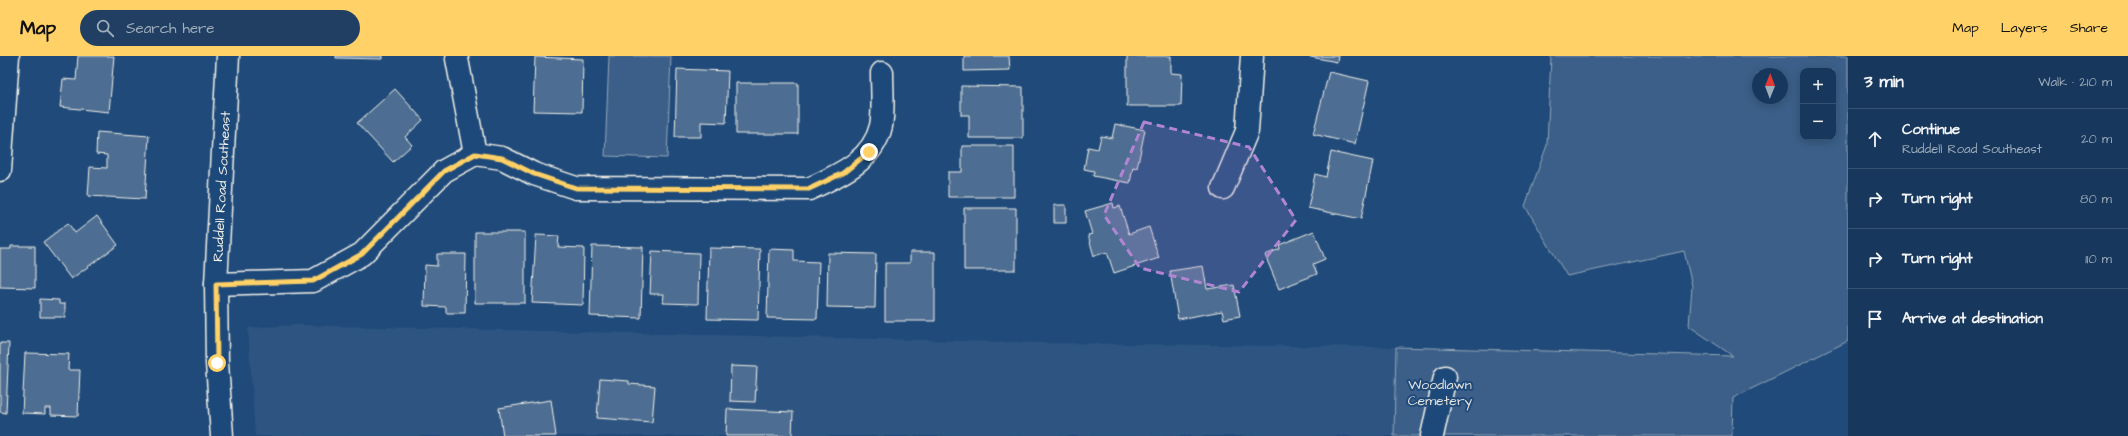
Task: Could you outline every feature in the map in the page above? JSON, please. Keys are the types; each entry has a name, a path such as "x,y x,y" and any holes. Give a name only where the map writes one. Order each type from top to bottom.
{"street":[{"path":"0,170 8,56"},
{"name":"Ruddell Road Southeast","path":"222,436 217,363 216,284 228,56"},
{"path":"1223,188 1247,131 1252,56"},
{"path":"457,59 475,154"},
{"path":"216,284 313,281 362,254 444,171 475,154 502,158 534,174 576,188 809,189 843,173 869,152 881,126 882,73"},
{"path":"1432,436 1445,377"}],"highlighted area":[{"path":"1144,122 1249,147 1296,220 1239,292 1140,268 1104,215"}],"shaded area":[{"path":"295,325 1046,343 1396,347 1394,436 255,436 248,328"}],"green space":[{"path":"609,56 671,56 667,158 605,156"},
{"name":"Woodlawn Cemetery","path":"1551,56 1848,56 1848,341 1733,398 1732,436 1394,436 1396,347 1733,356 1689,326 1692,286 1684,251 1567,276 1525,206 1547,145"}],"building":[{"path":"78,56 114,56 109,112 60,107 63,79 76,80"},
{"path":"336,56 382,56 382,59 336,58"},
{"path":"964,56 1009,56 1010,70 964,71"},
{"path":"1127,56 1171,56 1171,73 1182,74 1181,106 1127,106"},
{"path":"1306,56 1338,56 1337,62"},
{"path":"535,57 583,59 582,112 533,111"},
{"path":"677,69 728,71 726,123 701,122 701,137 675,137"},
{"path":"1329,72 1369,81 1355,144 1313,134"},
{"path":"736,83 798,83 798,134 736,134"},
{"path":"961,86 1023,87 1023,138 969,138 969,115 961,115"},
{"path":"395,89 423,120 405,137 412,145 393,162 357,123"},
{"path":"1115,124 1145,130 1137,168 1133,167 1130,183 1093,176 1094,171 1084,169 1088,147 1098,149 1101,136 1112,138"},
{"path":"97,132 149,136 145,199 88,196 90,167 107,168 107,155 96,154"},
{"path":"962,146 1014,146 1014,197 948,197 948,172 962,172"},
{"path":"1331,152 1373,161 1361,219 1308,208 1315,174 1326,177"},
{"path":"1113,203 1114,208 1120,206 1129,234 1149,227 1159,258 1114,273 1107,252 1094,256 1088,235 1092,234 1085,211"},
{"path":"1054,205 1066,205 1066,223 1054,223"},
{"path":"964,208 1016,208 1016,270 964,270"},
{"path":"97,216 118,245 71,279 43,242 68,223 75,233"},
{"path":"1314,231 1325,259 1313,264 1317,274 1279,289 1265,255 1280,249 1279,245"},
{"path":"475,232 525,232 525,303 475,303"},
{"path":"536,235 559,236 558,247 584,248 583,305 532,303"},
{"path":"11,246 35,246 35,288 0,287 0,249 11,249"},
{"path":"592,246 643,247 641,318 590,316"},
{"path":"709,248 760,249 758,320 707,319"},
{"path":"769,249 794,250 794,261 819,262 817,319 767,318"},
{"path":"652,251 699,253 698,304 663,303 664,294 650,294"},
{"path":"910,252 935,252 935,321 885,321 885,263 910,263"},
{"path":"828,253 876,254 875,308 827,307"},
{"path":"437,254 466,254 465,313 446,313 446,307 424,306 425,265 437,266"},
{"path":"1203,266 1207,289 1234,285 1240,316 1224,319 1222,311 1178,319 1170,271"},
{"path":"40,299 59,300 59,304 65,304 65,317 40,317"},
{"path":"0,343 9,343 6,413 0,412"},
{"path":"25,353 69,354 68,370 80,370 78,416 51,415 51,408 45,408 45,414 22,413"},
{"path":"731,366 757,367 755,402 730,401"},
{"path":"600,379 629,381 629,384 655,386 652,422 597,418"},
{"path":"551,400 556,436 503,436 499,408"},
{"path":"727,409 793,412 792,436 726,436"}],"route":[{"path":"217,363 216,284 313,281 362,254 444,171 475,154 502,158 534,174 576,188 809,189 843,173 869,152"}]}
